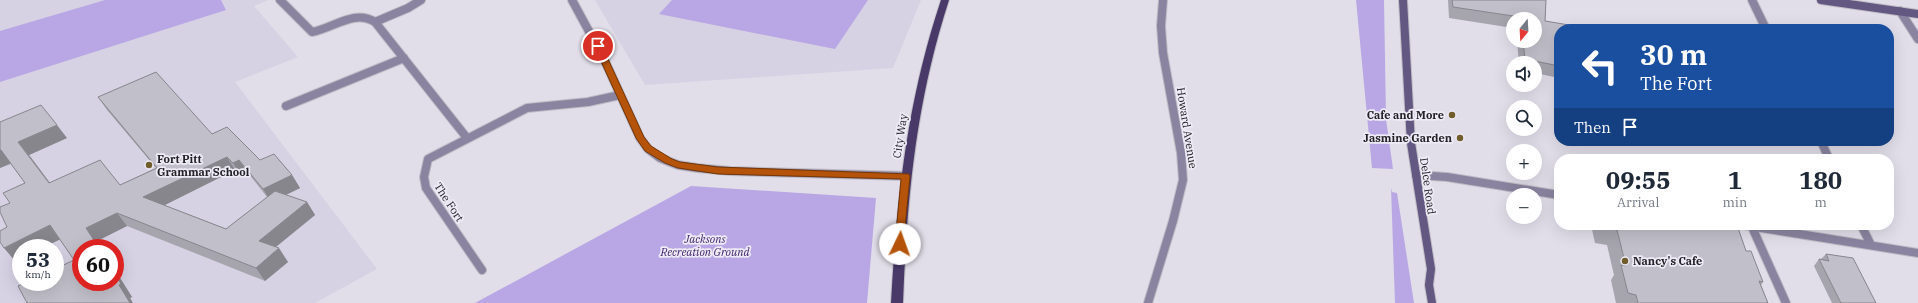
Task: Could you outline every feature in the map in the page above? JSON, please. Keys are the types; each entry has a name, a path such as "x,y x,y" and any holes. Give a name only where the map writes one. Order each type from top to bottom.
{"main road":[{"name":"City Way","path":"897,303 901,214 906,176 922,85 945,0"}],"street":[{"path":"280,0 312,32 356,17 370,18 375,22 467,138"},
{"path":"375,22 408,8 421,0"},
{"path":"572,0 586,22 645,146 660,158 678,165 730,171 906,176"},
{"name":"Howard Avenue","path":"1148,303 1184,180 1182,159 1163,53 1161,26 1163,0"},
{"name":"Delce Road","path":"1403,0 1410,125 1430,264 1429,285 1432,303"},
{"path":"1752,0 1764,24"},
{"path":"1821,0 1918,14"},
{"path":"1900,11 1918,39"},
{"path":"286,106 404,58"},
{"name":"The Fort","path":"482,270 427,190 424,180 425,167 428,159 530,107 593,101 620,95"},
{"path":"1416,175 1452,178 1554,194"},
{"path":"1750,230 1786,303"},
{"path":"1774,230 1918,253"},
{"path":"1864,230 1871,245"}],"shaded area":[{"name":"Fort Pitt Grammar School","path":"0,0 269,0 254,6 298,57 235,82 377,269 315,303 0,303"},
{"path":"595,0 921,0 893,68 645,85"}],"green space":[{"path":"105,0 221,0 226,10 0,82 0,31"},
{"path":"672,0 868,0 835,49 659,14"},
{"path":"1356,0 1384,0 1386,119 1393,169 1372,168"},
{"name":"Jacksons Recreation Ground","path":"691,186 876,198 867,303 475,303"},
{"path":"1391,188 1392,192 1397,193 1414,303 1395,303"}],"building":[{"path":"1452,0 1546,0 1545,21 1563,24 1554,24 1554,65 1542,62 1542,56 1525,56 1524,48 1542,48 1542,12 1506,12 1506,15 1453,7"},
{"path":"156,72 212,134 227,127 260,160 274,154 292,175 263,189 239,160 233,163 227,157 143,197 226,229 275,191 307,202 259,241 279,248 256,268 117,213 86,228 93,239 72,239 72,257 64,245 64,239 60,239 50,225 22,239 12,239 12,244 4,248 0,242 0,231 7,227 0,212 0,207 10,203 3,193 25,183 0,150 0,122 41,105 57,125 18,142 49,183 100,160 120,185 157,168 98,97"},
{"path":"1617,230 1739,230 1746,251 1751,251 1763,282 1759,281 1768,303 1638,303 1636,295 1628,293 1621,265 1626,266"},
{"path":"1826,254 1853,258 1876,303 1841,303 1819,259 1829,261"},
{"path":"72,261 72,291 123,291 130,303 27,303 21,291 64,291 64,265"}],"place":[{"name":"Cafe and More","path":"1452,115"},
{"name":"Jasmine Garden","path":"1460,138"},
{"name":"Fort Pitt Grammar School","path":"149,165"},
{"name":"Nancy's Cafe","path":"1625,261"}],"route":[{"path":"598,46 640,138 648,149 660,158 678,165 718,171 906,176 901,214 900,244"}]}
